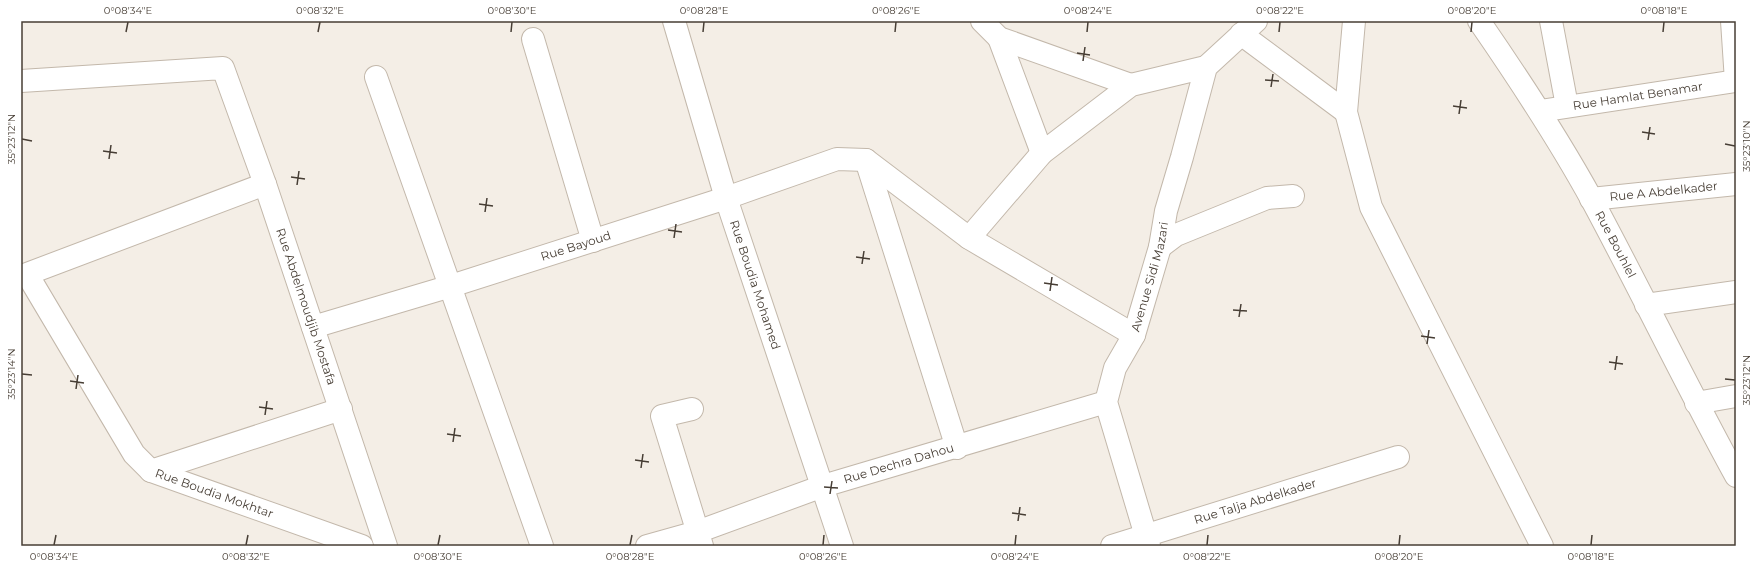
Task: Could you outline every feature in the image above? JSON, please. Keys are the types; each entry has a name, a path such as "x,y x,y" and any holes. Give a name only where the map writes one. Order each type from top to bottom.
{"street":[{"name":"Rue Boudia Mohamed","path":"674,21 726,198 842,546"},
{"path":"982,21 999,38 1042,153"},
{"path":"1354,21 1346,112 1371,207 1542,546"},
{"name":"Rue Bouhlel","path":"1479,21 1540,110 1591,199 1696,403 1736,476"},
{"path":"1552,21 1567,106"},
{"path":"1732,21 1736,81"},
{"path":"970,238 1042,153 1131,85 1206,67 1248,28 1346,112"},
{"path":"999,38 1131,85"},
{"path":"533,39 593,241"},
{"name":"Avenue Sidi Mazari","path":"1106,402 1115,368 1134,335 1160,247 1166,211 1206,67"},
{"name":"Rue Abdelmoudjib Mostafa","path":"21,81 223,68 265,184 386,546"},
{"path":"376,77 542,546"},
{"name":"Rue Hamlat Benamar","path":"1540,110 1736,81"},
{"name":"Rue Bayoud","path":"313,327 593,241 726,198 837,159 866,160"},
{"path":"866,160 970,238 1134,335"},
{"path":"866,160 957,448"},
{"name":"Rue Boudia Mokhtar","path":"265,184 27,274 134,454 151,471 362,546"},
{"name":"Rue A Abdelkader","path":"1591,199 1736,184"},
{"path":"1160,247 1176,235 1267,198 1293,196"},
{"path":"1646,305 1736,292"},
{"path":"1696,403 1736,396"},
{"path":"1106,402 1147,541"},
{"name":"Rue Dechra Dahou","path":"647,546 699,539 823,486 957,448 1106,402"},
{"path":"151,471 341,409"},
{"path":"692,409 662,416 699,539"},
{"name":"Rue Talja Abdelkader","path":"1112,546 1147,541 1398,457"}]}
